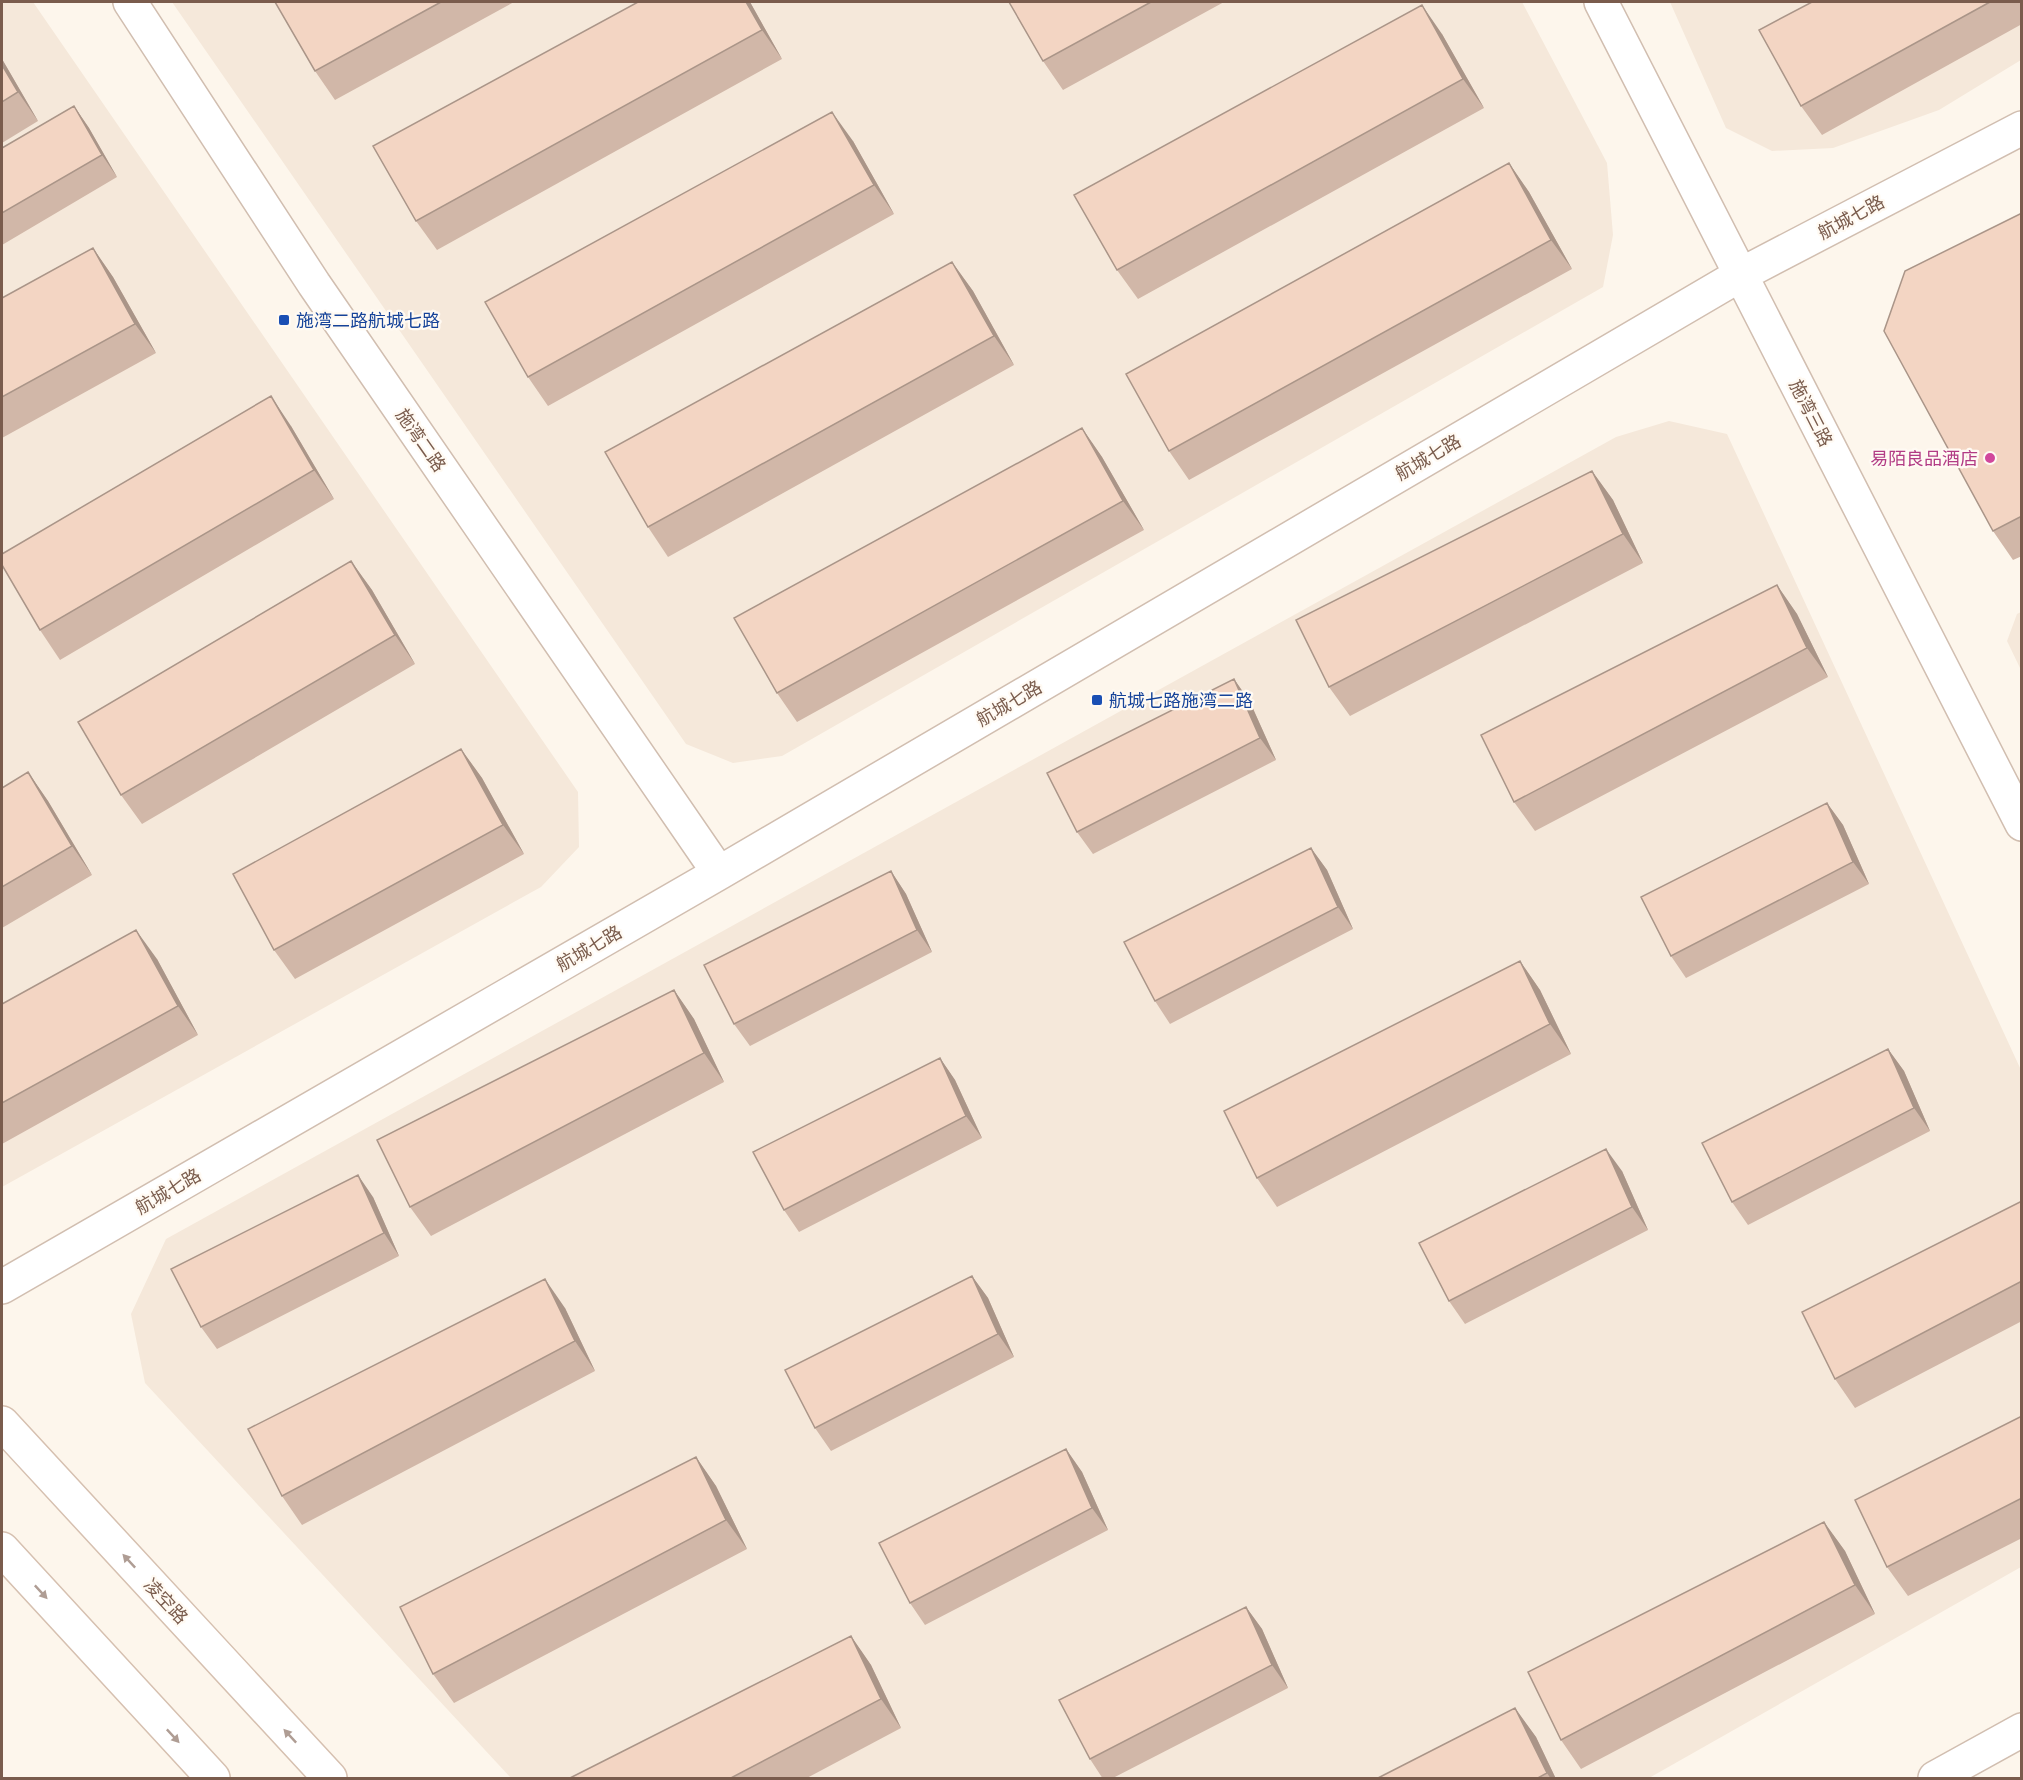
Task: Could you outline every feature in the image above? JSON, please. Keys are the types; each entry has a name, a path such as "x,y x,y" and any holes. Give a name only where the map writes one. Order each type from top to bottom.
{"street":[{"name":"施湾二路","path":"130,2 314,284 719,873"},
{"name":"施湾三路","path":"1601,2 2022,824"},
{"name":"航城七路","path":"2,1287 719,873 1740,275 2022,128"},
{"name":"凌空路","path":"2,1423 330,1779"},
{"path":"2,1549 213,1779"},
{"path":"1935,1779 2022,1730"}],"shaded area":[{"path":"2,2 33,2 578,792 579,847 541,887 2,1187"},
{"path":"172,2 1522,2 1607,163 1613,235 1603,287 782,756 733,763 686,744"},
{"path":"1670,2 2021,2 2021,60 1939,110 1833,148 1772,151 1726,128"},
{"path":"1669,421 1727,434 2021,1070 2021,1567 1649,1778 511,1778 145,1383 131,1314 166,1239 1616,437"},
{"path":"2021,612 2021,670 2007,641 2017,614"}],"building":[{"path":"275,2 441,2 315,71"},
{"path":"638,2 746,2 762,30 416,221 373,146"},
{"path":"1009,2 1151,2 1043,61"},
{"path":"1812,2 1990,2 1801,106 1759,30"},
{"path":"1422,5 1463,79 1117,270 1074,195"},
{"path":"2,65 18,92 2,102"},
{"path":"74,106 102,155 2,213 2,148"},
{"path":"832,112 874,185 528,377 485,302"},
{"path":"1509,163 1551,240 1169,451 1126,374"},
{"name":"易陌良品酒店","path":"2022,213 2022,516 1993,531 1884,331 1905,271"},
{"path":"93,248 135,324 2,397 2,298"},
{"path":"952,262 994,336 648,527 605,452"},
{"path":"271,396 314,470 40,630 2,565 2,554"},
{"path":"1082,428 1123,501 777,693 734,618"},
{"path":"1592,471 1623,534 1329,687 1296,620"},
{"path":"351,561 395,635 121,795 78,722"},
{"path":"1777,585 1807,648 1514,802 1481,735"},
{"path":"1234,679 1260,738 1077,832 1047,773"},
{"path":"461,749 503,825 274,950 233,874"},
{"path":"28,772 72,846 2,887 2,788"},
{"path":"1827,803 1853,862 1671,956 1641,897"},
{"path":"1311,848 1338,907 1155,1001 1124,942"},
{"path":"891,871 917,930 734,1024 704,965"},
{"path":"136,930 178,1006 2,1103 2,1004"},
{"path":"1520,961 1550,1024 1257,1178 1224,1111"},
{"path":"674,990 704,1053 410,1207 377,1140"},
{"path":"1888,1049 1914,1108 1732,1202 1702,1143"},
{"path":"940,1058 966,1116 784,1210 753,1152"},
{"path":"1606,1149 1632,1207 1449,1301 1419,1243"},
{"path":"358,1175 384,1233 201,1327 171,1269"},
{"path":"2022,1201 2022,1281 1835,1379 1802,1312"},
{"path":"972,1276 998,1334 815,1428 785,1370"},
{"path":"545,1279 575,1341 282,1496 248,1429"},
{"path":"2022,1416 2022,1498 1887,1567 1855,1500"},
{"path":"1066,1449 1092,1508 910,1603 879,1543"},
{"path":"696,1457 726,1520 433,1674 400,1607"},
{"path":"1824,1522 1855,1585 1561,1740 1528,1672"},
{"path":"1246,1607 1272,1665 1090,1759 1059,1700"},
{"path":"851,1636 881,1699 729,1779 568,1779"},
{"path":"1515,1708 1547,1773 1536,1779 1376,1779"}],"place":[{"name":"施湾二路航城七路","path":"284,320"},
{"name":"易陌良品酒店","path":"1990,458"},
{"name":"航城七路施湾二路","path":"1097,700"}]}
